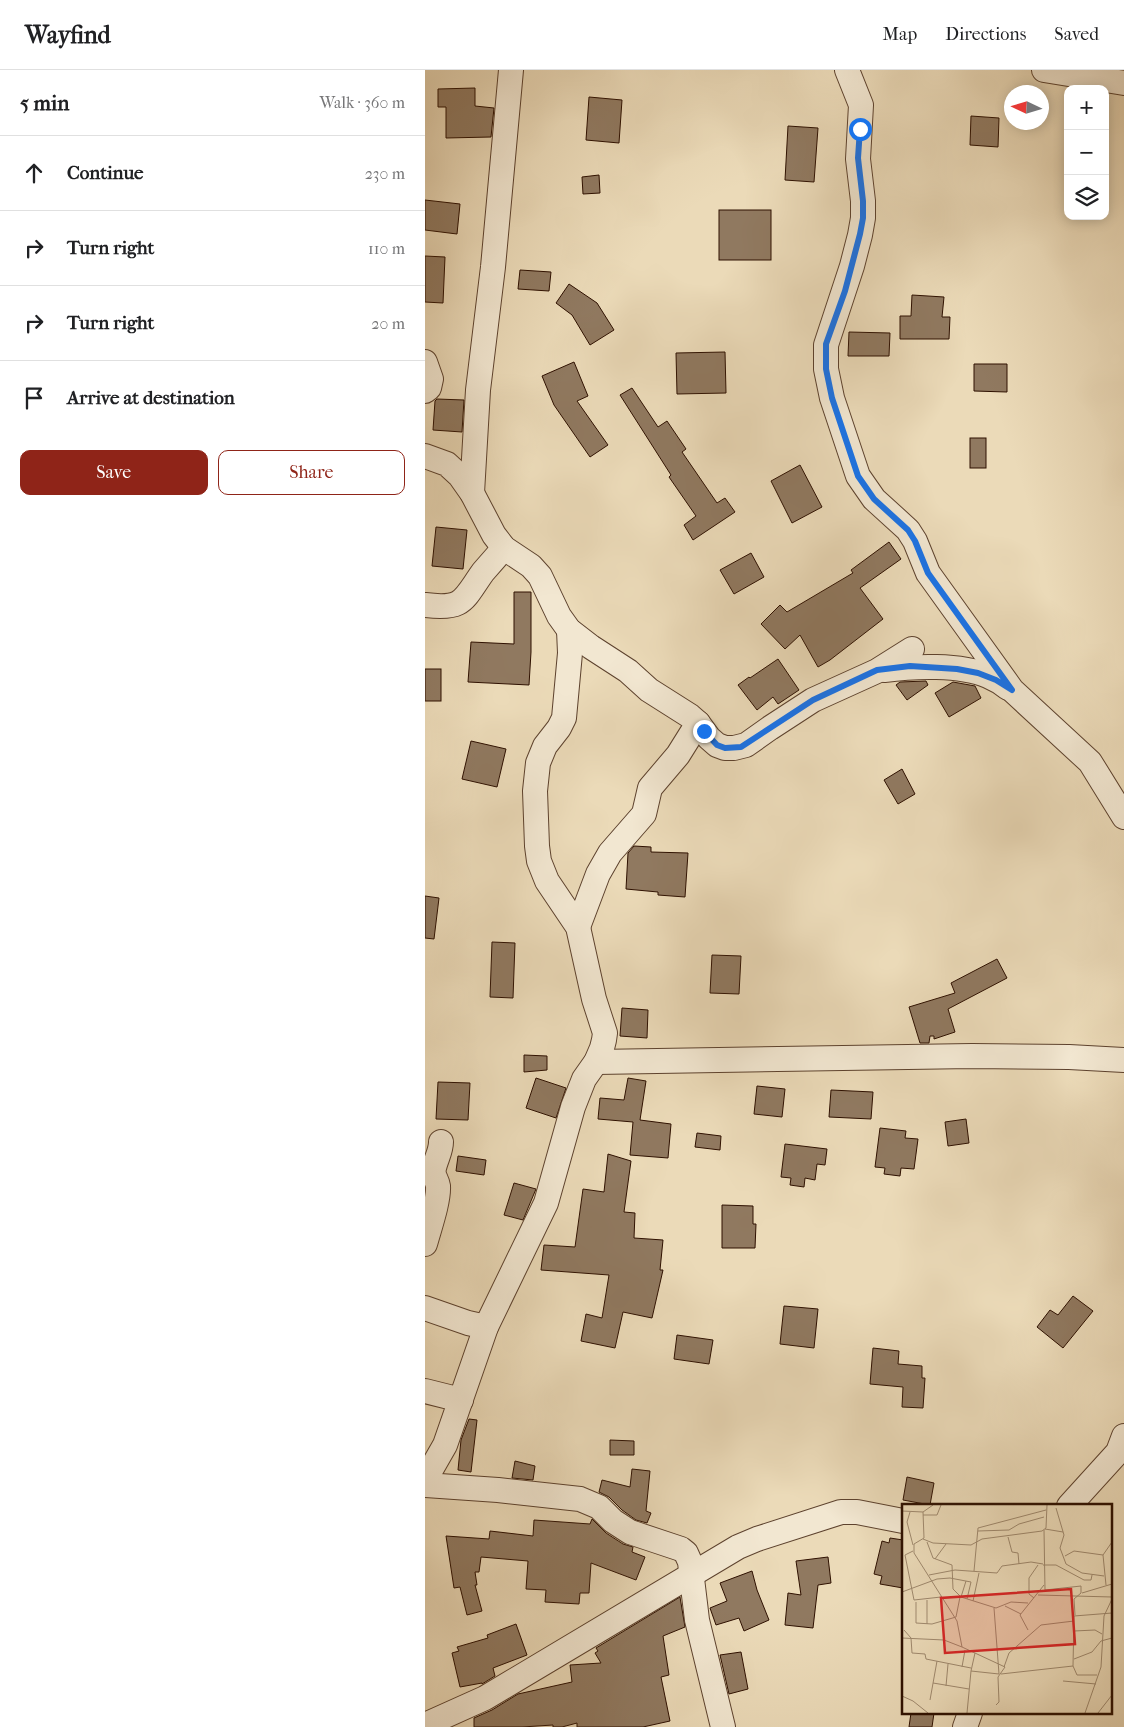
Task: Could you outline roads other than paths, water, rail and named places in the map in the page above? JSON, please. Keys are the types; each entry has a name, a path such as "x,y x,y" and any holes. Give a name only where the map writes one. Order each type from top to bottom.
{"street":[{"path":"473,494 478,390 493,267 511,70"},
{"path":"847,70 861,105 858,158 863,218 847,283 826,344 826,369 832,398 858,476 874,499 908,530 915,541 928,573 1012,690 1090,762 1124,817"},
{"path":"1045,70 1124,83"},
{"path":"425,362 431,379 429,388 425,391"},
{"path":"425,456 452,467 460,476 473,494 494,535 504,548 531,566 540,576 559,616 569,630 628,671 649,690 699,723 709,738 717,745 725,748 741,747 813,700 877,670 912,649"},
{"path":"425,605 450,606 458,604 504,548"},
{"path":"569,630 570,653 564,718 541,754 538,763 535,791 539,861 547,881 578,927 594,999 605,1033 603,1048 584,1079 573,1107 546,1203 486,1327 445,1445 425,1480 579,1499 599,1507 613,1521 630,1532 681,1549 686,1553 692,1575 697,1620 723,1727"},
{"path":"877,670 910,666 957,669 988,676 1012,690"},
{"path":"578,927 598,874 610,853 644,814 650,788 678,755 699,723"},
{"path":"596,1062 972,1056 1069,1057 1124,1060"},
{"path":"425,1244 435,1205 438,1185 434,1177 434,1166 437,1162 441,1142"},
{"path":"425,1308 486,1327"},
{"path":"425,1391 461,1400"},
{"path":"1071,1504 1114,1467 1124,1436"},
{"path":"425,1725 485,1698 738,1547 841,1512 857,1512 902,1521"},
{"path":"965,1727 970,1714"}]}
